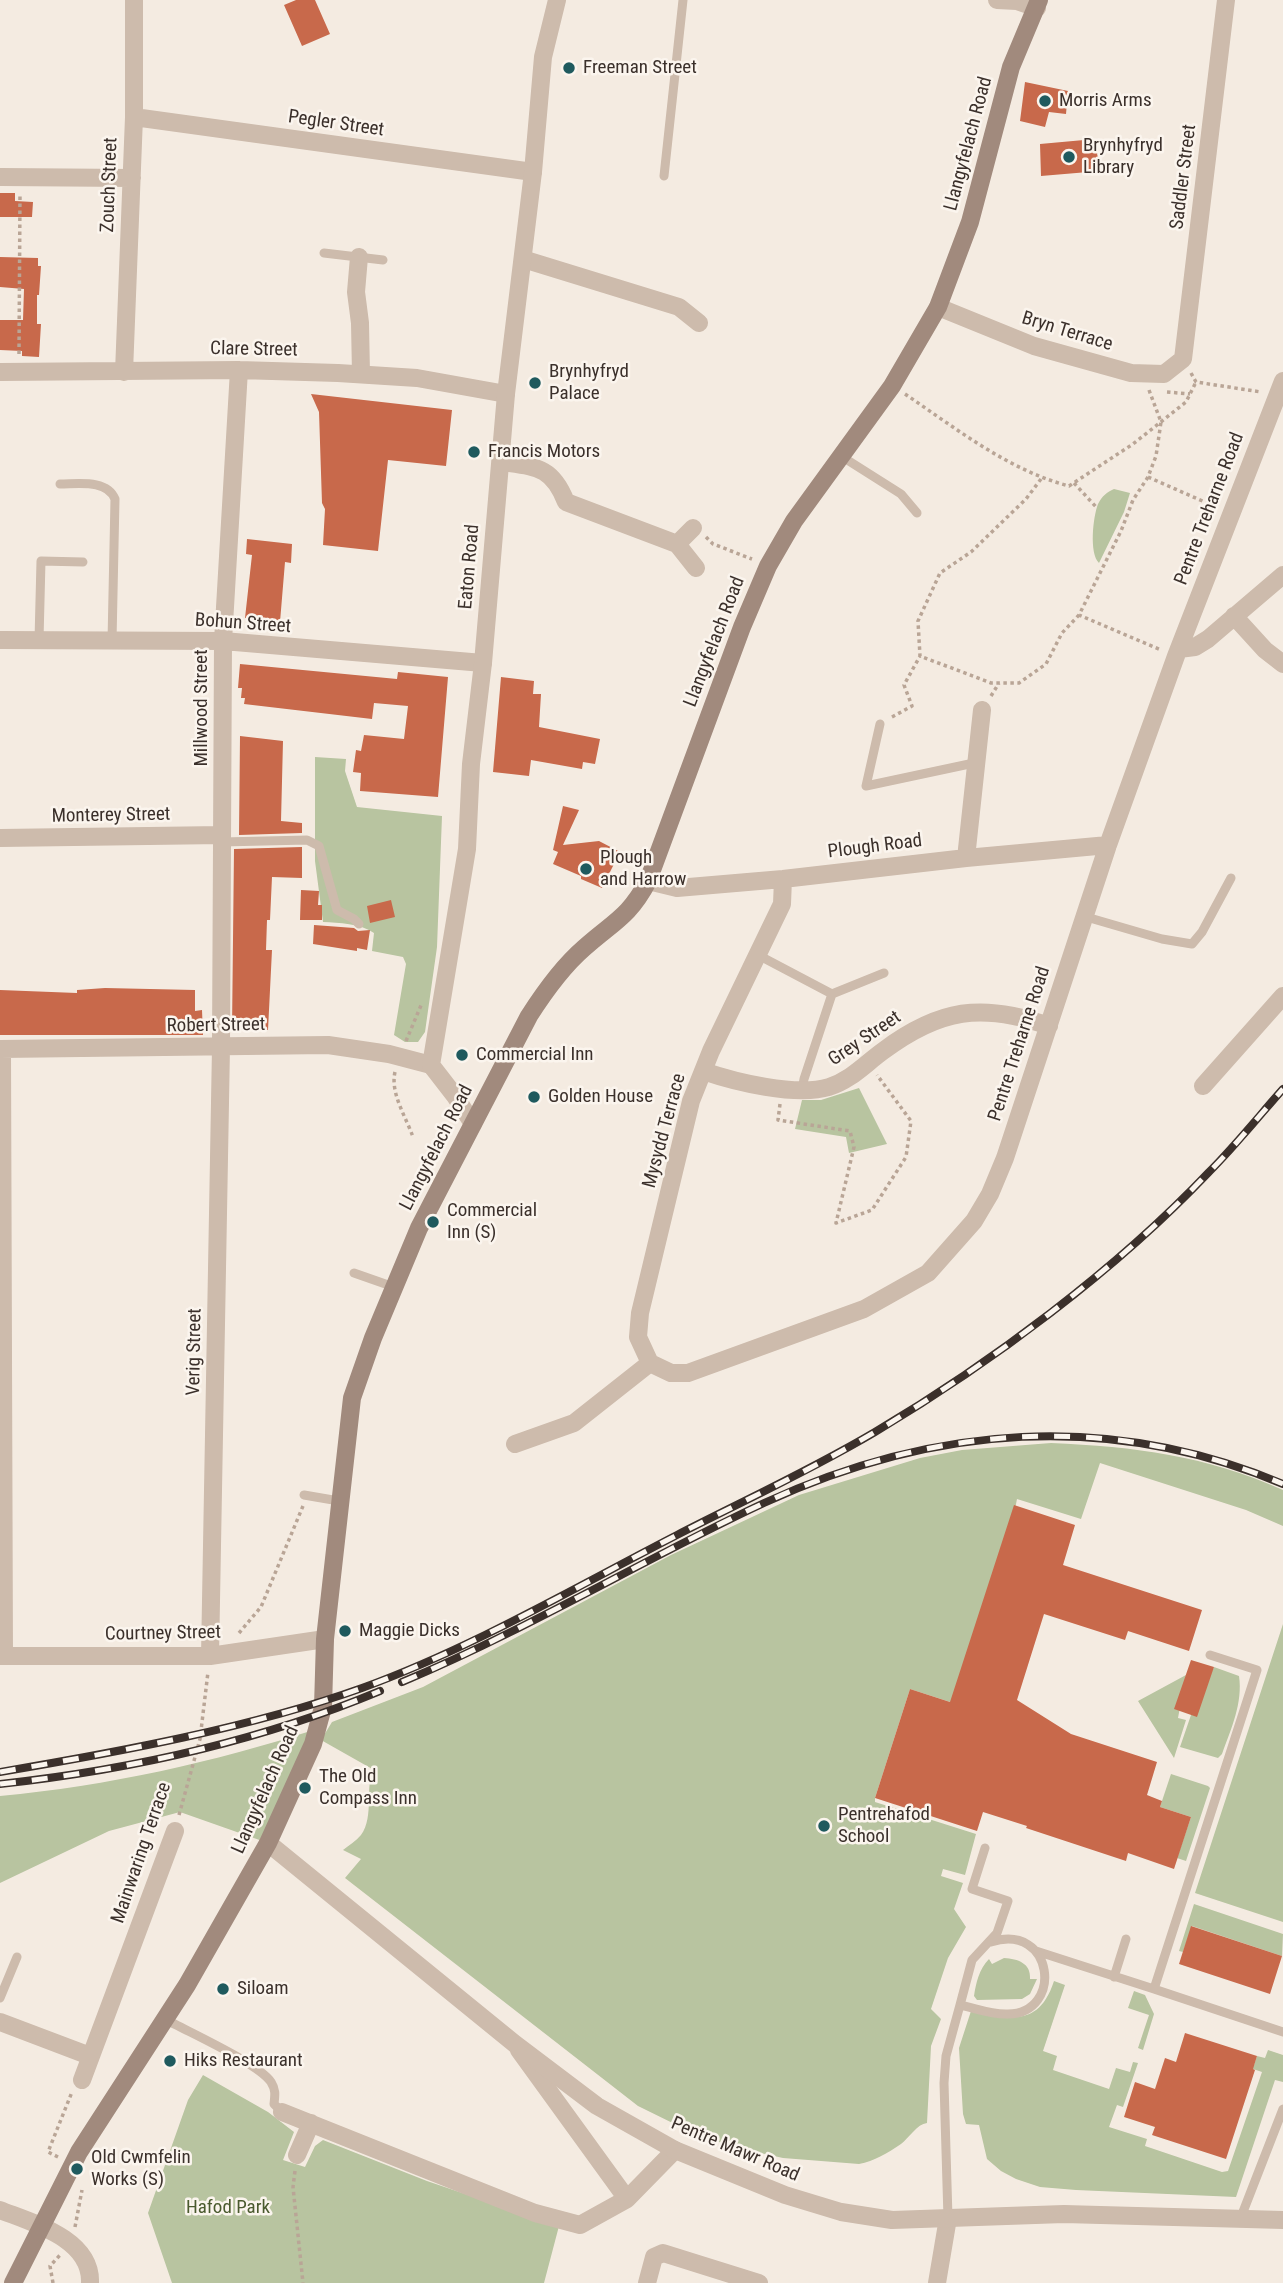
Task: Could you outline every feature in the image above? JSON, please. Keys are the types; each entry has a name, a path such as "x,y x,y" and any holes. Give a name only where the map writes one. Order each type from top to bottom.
{"main road":[{"name":"Llangyfelach Road","path":"13,2283 73,2165 187,1985 268,1843 315,1737 323,1707 325,1639 352,1398 373,1338 419,1228 529,1016 548,988 584,948 627,914 648,881 742,627 768,566 794,522 892,386 938,307 970,222 1011,67 1038,4"}],"street":[{"name":"Zouch Street","path":"124,372 134,117 134,0"},
{"name":"Eaton Road","path":"431,1065 467,849 471,764 483,663 506,394 533,172 543,57 557,0"},
{"path":"997,0 1038,4"},
{"name":"Saddler Street","path":"1183,359 1226,0"},
{"name":"Pegler Street","path":"134,117 533,172"},
{"path":"0,177 132,178"},
{"path":"359,257 356,292 360,323 361,374"},
{"path":"523,259 679,307 699,323"},
{"name":"Bryn Terrace","path":"938,307 1034,345 1131,373 1164,374 1183,359"},
{"name":"Clare Street","path":"0,372 239,370 361,374 417,378 506,394"},
{"name":"Millwood Street","path":"221,1047 223,642 239,370"},
{"name":"Pentre Treharne Road","path":"650,1363 671,1373 688,1373 864,1309 928,1273 974,1222 990,1194 1049,1026 1083,915 1178,653 1279,397"},
{"path":"501,462 537,467 550,474 560,485 566,502 677,544 696,568"},
{"path":"677,544 693,528"},
{"path":"1178,653 1195,647 1283,575"},
{"path":"1234,616 1265,650 1283,664"},
{"name":"Bohun Street","path":"0,640 223,642 483,663"},
{"path":"966,858 974,763 982,710"},
{"name":"Monterey Street","path":"0,838 222,839"},
{"name":"Plough Road","path":"648,881 677,888 1108,845"},
{"name":"Mysydd Terrace","path":"650,1363 639,1337 640,1313 691,1101 703,1070 782,904 783,879"},
{"path":"1203,1086 1283,996"},
{"name":"Grey Street","path":"703,1070 718,1076 783,1088 825,1088 840,1083 907,1034 953,1015 996,1012 1017,1014 1049,1026"},
{"name":"Robert Street","path":"1,1049 328,1045 359,1048 431,1065"},
{"name":"Verig Street","path":"210,1656 221,1047"},
{"path":"1,1049 2,1656"},
{"path":"431,1065 473,1124"},
{"path":"515,1444 577,1431 650,1363"},
{"name":"Courtney Street","path":"2,1656 210,1656 325,1639"},
{"name":"Mainwaring Terrace","path":"82,2080 175,1831"},
{"name":"Pentre Mawr Road","path":"268,1843 515,2044 597,2106 675,2150 785,2195 841,2212 892,2220 1064,2214 1283,2220"},
{"path":"0,2022 90,2056"},
{"path":"515,2044 627,2199"},
{"path":"282,2112 535,2213 580,2225 627,2199 675,2150"},
{"path":"297,2155 311,2123"},
{"path":"0,2210 60,2237 79,2252 90,2270 90,2283"},
{"path":"937,2283 948,2218"},
{"path":"648,2283 654,2257 663,2253 759,2283"}],"lane":[{"path":"664,176 683,0"},
{"path":"324,253 383,260"},
{"path":"841,456 901,494 917,513"},
{"path":"60,484 105,487 112,492 115,499 113,641"},
{"path":"39,640 41,561 83,562"},
{"path":"880,724 866,786 974,763"},
{"path":"222,839 307,840 319,846 337,909 359,924"},
{"path":"1083,915 1162,939 1192,944 1202,932 1231,878"},
{"path":"758,955 832,994 884,974"},
{"path":"803,1090 804,1079 832,994"},
{"path":"354,1273 394,1287"},
{"path":"304,1500 339,1501"},
{"path":"1154,1989 1257,1670 1210,1655"},
{"path":"948,2218 944,2083 946,2056 972,1960 997,1933 1008,1901 972,1889 985,1848"},
{"path":"990,1942 1002,1938 1015,1939 1036,1951 1283,2032"},
{"path":"1114,1977 1126,1939"},
{"path":"960,2005 1008,2014 1031,2007 1044,1986 1045,1974 1036,1951"},
{"path":"0,1998 17,1957"},
{"path":"165,2020 232,2055 266,2077 276,2091 274,2104 282,2112"},
{"path":"1241,2217 1283,2109"}],"path":[{"path":"19,372 20,177"},
{"path":"1183,359 1196,382"},
{"path":"1196,382 1279,397"},
{"path":"892,386 996,455 1041,479 1069,486 1133,444 1186,402 1196,382"},
{"path":"920,656 991,683 1019,683 1046,664 1062,632 1079,615 1156,456 1161,422 1147,384"},
{"path":"1148,477 1231,514"},
{"path":"880,724 912,706 904,685 920,656 918,621 940,573 971,552 1026,499 1041,479"},
{"path":"1074,482 1097,508"},
{"path":"693,528 694,525 713,544 768,566"},
{"path":"1079,615 1178,653"},
{"path":"413,1137 393,1081 400,1056 425,996 436,990 442,992"},
{"path":"783,1088 778,1120 850,1131 854,1147 836,1223 872,1210 906,1157 911,1121 869,1063"},
{"path":"239,1633 261,1607 304,1500"},
{"name":"Mainwaring Terrace","path":"175,1831 200,1740 210,1656"},
{"path":"73,2165 48,2152 74,2086 82,2080"},
{"path":"297,2155 293,2187 303,2283"}],"green space":[{"path":"1114,489 1130,493 1124,512 1099,563 1093,543 1095,517 1101,499"},
{"path":"315,757 346,759 345,771 357,807 442,816 437,947 425,1032 418,1042 405,1042 394,1035 406,964 403,957 372,951 374,933 362,927 323,922 315,861"},
{"path":"859,1088 887,1144 849,1153 846,1137 795,1129 802,1100 821,1100"},
{"path":"1051,1443 1141,1450 1197,1461 1254,1478 1283,1490 1283,1526 1246,1510 1100,1463 1081,1519 1017,1499 975,1710 910,1689 875,1798 875,1802 976,1834 965,1875 943,1869 941,1876 963,1883 954,1909 966,1927 948,1958 931,2009 941,2019 931,2046 927,2123 901,2144 875,2159 859,2164 783,2158 697,2135 638,2106 345,1878 361,1859 343,1850 359,1837 365,1828 374,1770 321,1740 332,1722 423,1687 671,1555 799,1495 920,1458 962,1450"},
{"path":"1283,1624 1283,1922 1195,1893"},
{"path":"1214,1667 1239,1676 1240,1686 1235,1716 1222,1754 1218,1758 1180,1747 1191,1715"},
{"path":"1186,1675 1178,1718 1186,1720 1174,1758 1138,1701"},
{"path":"317,1729 268,1843 180,1812 109,1831 0,1883 0,1796 81,1786 160,1771"},
{"path":"1171,1774 1210,1788 1186,1861 1177,1858 1191,1817 1160,1807"},
{"path":"1194,1904 1283,1934 1282,1956 1192,1926 1183,1952 1179,1951"},
{"path":"1004,1958 1023,1963 1028,1969 1030,1979 1037,1979 1030,1994 1022,1999 977,2000 974,1996 978,1976 983,1967 989,1959 992,1964"},
{"path":"1054,1981 1065,1985 1043,2051 1057,2056 1053,2070 1109,2089 1116,2068 1130,2072 1133,2062 1138,2063 1123,2107 1117,2105 1109,2127 1147,2139 1145,2146 1222,2172 1228,2171 1262,2072 1181,2045 1254,2065 1257,2056 1265,2058 1268,2050 1283,2055 1283,2082 1275,2080 1236,2197 1040,2187 1016,2179 987,2159 979,2125 966,2124 963,2114 959,2048 971,2011 1011,2017 1032,2013 1048,1996"},
{"path":"1134,1991 1145,1995 1154,2014 1143,2050 1138,2048 1149,2015 1128,2008"},
{"name":"Hafod Park","path":"203,2075 268,2112 294,2132 283,2160 305,2167 315,2146 323,2140 427,2181 559,2226 544,2283 172,2283 148,2213 188,2100"}],"building":[{"path":"296,0 315,0 330,34 302,46 284,5"},
{"name":"Morris Arms","path":"1025,82 1068,91 1066,114 1049,112 1045,127 1020,121"},
{"name":"Brynhyfryd Library","path":"1095,139 1100,171 1041,176 1040,144"},
{"path":"0,193 15,193 15,201 33,202 32,217 0,217"},
{"path":"0,257 38,258 38,266 41,266 37,295 37,324 41,324 39,357 22,356 22,351 0,350 0,320 23,320 24,289 0,287"},
{"path":"311,394 452,410 446,466 388,460 378,551 323,545 325,509 322,503 319,412"},
{"path":"247,539 292,544 291,563 285,562 280,622 245,618 252,555 246,554"},
{"path":"240,664 397,679 398,672 448,677 438,797 360,791 361,773 353,772 356,750 361,751 364,735 404,739 408,706 374,703 372,719 244,704 245,698 241,698 242,688 238,688"},
{"path":"501,677 534,681 533,694 541,694 539,727 600,739 595,764 583,762 582,769 531,760 529,776 493,772"},
{"path":"240,736 283,741 281,821 302,823 302,833 239,835"},
{"path":"563,806 579,810 563,845 599,841 620,852 602,888 553,864 558,852 553,850"},
{"path":"302,847 302,878 272,877 266,950 272,950 268,1030 232,1030 234,849"},
{"path":"301,890 319,891 318,905 322,905 322,920 300,920"},
{"path":"391,900 395,917 370,923 367,906"},
{"path":"314,925 370,930 367,950 313,944"},
{"path":"0,990 77,993 77,990 195,990 195,1011 202,1010 203,1035 0,1035"},
{"path":"1014,1505 1075,1525 1063,1565 1202,1610 1189,1651 1128,1631 1125,1640 1044,1614 1017,1700 1071,1734 1157,1762 1147,1795 1162,1801 1160,1807 1191,1817 1174,1869 1128,1853 1126,1861 983,1812 977,1831 875,1798 910,1689 950,1702"},
{"path":"1191,1660 1214,1667 1197,1717 1174,1709"},
{"path":"1191,1926 1282,1956 1270,1994 1179,1964"},
{"path":"1185,2033 1257,2056 1253,2069 1255,2070 1226,2159 1152,2135 1155,2127 1124,2117 1135,2082 1155,2089 1165,2058 1176,2062"}],"railway":[{"path":"0,1772 229,1727 362,1688 483,1636 826,1459 875,1432 963,1376 1051,1313 1093,1279 1173,1208 1228,1152 1283,1089"},
{"path":"402,1682 539,1618 764,1503 828,1477 892,1457 957,1443 1022,1437 1087,1437 1153,1445 1218,1461 1283,1484"},
{"path":"0,1784 97,1771 193,1751 288,1725 380,1691"}],"place":[{"name":"Freeman Street","path":"569,68"},
{"name":"Morris Arms","path":"1045,101"},
{"name":"Brynhyfryd Library","path":"1069,157"},
{"name":"Brynhyfryd Palace","path":"535,383"},
{"name":"Francis Motors","path":"474,452"},
{"name":"Plough and Harrow","path":"586,869"},
{"name":"Commercial Inn","path":"462,1055"},
{"name":"Golden House","path":"534,1097"},
{"name":"Commercial Inn (S)","path":"433,1222"},
{"name":"Maggie Dicks","path":"345,1631"},
{"name":"The Old Compass Inn","path":"305,1788"},
{"name":"Pentrehafod School","path":"824,1826"},
{"name":"Siloam","path":"223,1989"},
{"name":"Hiks Restaurant","path":"170,2061"},
{"name":"Old Cwmfelin Works (S)","path":"77,2169"}]}
